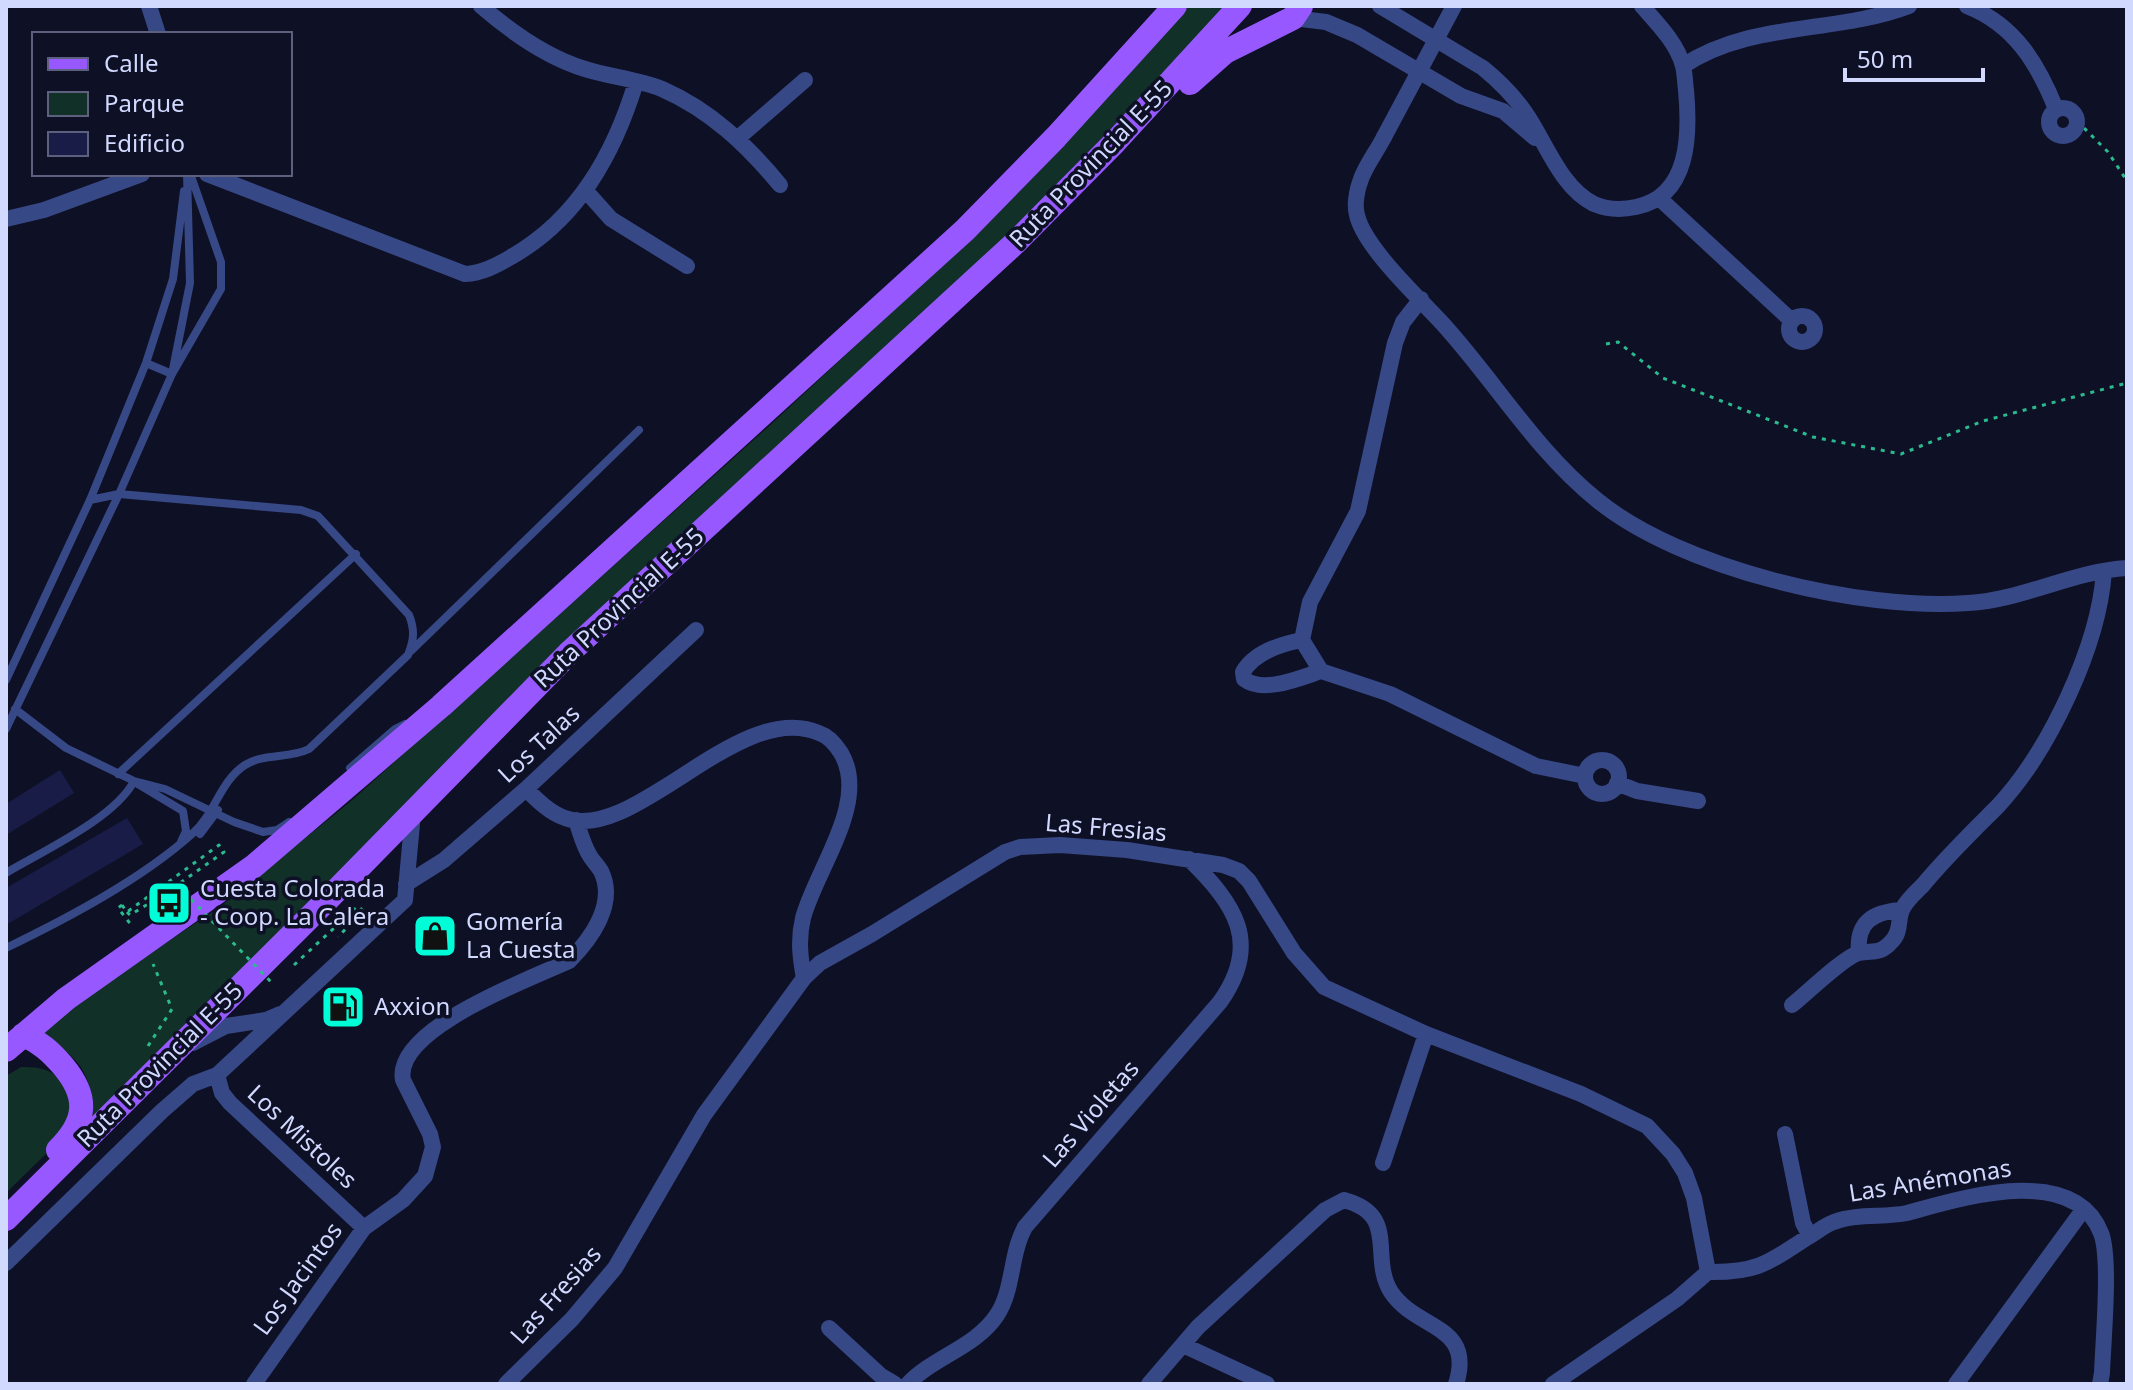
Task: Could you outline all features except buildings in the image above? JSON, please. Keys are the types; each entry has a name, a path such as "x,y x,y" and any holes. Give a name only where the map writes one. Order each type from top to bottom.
{"main road":[{"name":"Ruta Provincial E-55","path":"12,1040 254,866 441,706 965,230 1056,137 1175,6"},
{"name":"Ruta Provincial E-55","path":"6,1219 34,1193 154,1055 413,813 571,651 1015,243 1115,142 1240,6"},
{"path":"1015,243 1077,201 1225,52 1297,12"},
{"path":"12,1040 44,1047 76,1083 82,1101 74,1132 46,1162 34,1193"},
{"path":"6,1068 28,1056 63,1067"}],"street":[{"path":"149,6 157,32"},
{"path":"481,6 517,35 560,59 584,69 665,90 711,117 738,138 780,185"},
{"path":"1380,6 1483,68 1510,92 1561,172 1580,194 1594,204 1625,210 1659,198 1683,164 1687,144 1688,116 1683,66 1673,45 1642,6"},
{"path":"1454,6 1360,181 1356,213 1373,246 1455,337 1542,447 1589,493 1628,522 1700,556 1748,573 1842,595 1916,605 1959,604 1997,600 2104,571 2127,568"},
{"path":"1683,66 1719,46 1744,39 1859,20 1909,6"},
{"path":"1967,6 1991,18 2017,39 2036,64 2056,109"},
{"path":"1297,12 1337,26 1461,96 1503,111 1547,148"},
{"path":"1461,96 1475,95 1483,87 1486,78 1483,68"},
{"path":"738,138 805,80"},
{"path":"212,176 465,274 493,267 527,248 549,231 586,191 612,148 636,82"},
{"path":"2056,109 2069,109 2077,121 2071,133 2058,135 2049,125 2050,116 2056,109"},
{"path":"6,219 44,210 137,176"},
{"path":"586,191 611,219 687,266"},
{"path":"1659,198 1792,321"},
{"path":"1321,671 1302,640 1310,602 1358,511 1395,343 1403,322 1421,299"},
{"path":"1792,1005 1859,953 1880,951 1892,942 1899,931 1901,910 2012,789 2062,710 2092,633 2100,606 2104,571"},
{"name":"Los Talas","path":"406,884 435,867 526,789 696,630"},
{"path":"1302,640 1253,659 1243,672 1244,679 1249,683 1271,684 1321,671 1390,694 1536,766 1585,776"},
{"path":"526,789 542,805 564,818 600,818 628,807 751,737 782,726 802,726 824,734 847,764 850,794 844,818 804,917 799,942 804,978"},
{"path":"1604,760 1617,769 1617,783 1608,792 1597,793 1588,786 1585,776 1589,766 1604,760"},
{"path":"1617,783 1637,791 1698,801"},
{"path":"6,1263 162,1111 193,1084 217,1075 405,900 413,813"},
{"name":"Los Jacintos","path":"254,1384 364,1228 416,1188 430,1165 433,1147 430,1134 403,1080 401,1070 405,1057 446,1020 569,961 596,926 605,903 606,887 576,820"},
{"name":"Las Fresias","path":"506,1384 572,1319 615,1268 704,1115 804,978 820,963 1005,852 1020,847 1060,845 1127,850 1223,865 1239,871 1249,881 1294,953 1324,987 1426,1034 1581,1094 1647,1126 1673,1154 1685,1173 1694,1198 1708,1272"},
{"name":"Las Violetas","path":"908,1384 917,1374 981,1332 997,1316 1018,1240 1025,1227 1233,984 1240,966 1242,948 1236,919 1226,901 1189,859"},
{"path":"1859,953 1860,937 1870,918 1875,914 1901,910"},
{"path":"154,1055 226,1026 266,1020 289,1009"},
{"path":"1383,1163 1426,1034"},
{"name":"Los Mistoles","path":"217,1075 222,1093 230,1103 364,1228"},
{"path":"1785,1134 1803,1223 1810,1236"},
{"name":"Las Anémonas","path":"1708,1272 1753,1270 1839,1220 1905,1213 1963,1197 2046,1191 2062,1196 2083,1210 2101,1233 2105,1246 2100,1384"},
{"path":"1149,1384 1198,1327 1325,1210 1344,1200 1358,1203 1377,1222 1385,1275 1396,1299 1449,1335 1456,1346 1461,1357 1456,1384"},
{"path":"1956,1384 2083,1210"},
{"path":"1553,1384 1677,1299 1708,1272"},
{"path":"829,1328 880,1375 895,1384"},
{"path":"1183,1345 1267,1384"}],"lane":[{"path":"6,680 90,500 146,363 173,279 188,176"},
{"path":"172,374 190,283 188,176"},
{"path":"6,729 119,494 172,374 221,289 221,262 189,176"},
{"path":"146,363 172,374"},
{"path":"6,948 85,907 178,845 200,834 231,779 242,767 257,760 299,754 309,749 639,430"},
{"path":"90,500 119,494 301,510 318,516 409,615 414,642 408,655"},
{"path":"118,774 356,554"},
{"path":"340,777 395,729 441,706"},
{"path":"15,709 66,748 118,774 165,789 234,822 256,830 277,830 297,815"},
{"path":"134,781 183,811 186,831 178,845"},
{"path":"6,873 99,818 126,796 134,781"},
{"path":"178,845 214,813"}],"path":[{"path":"2077,121 2108,152 2127,181"},
{"path":"1606,344 1618,342 1663,378 1813,437 1901,454 1983,421 2127,383"},
{"path":"127,912 219,845 224,852 177,885 273,984"},
{"path":"154,1055 172,1009 145,944 118,908 122,905 130,915 158,898 163,906"},
{"path":"284,974 358,906 363,911 337,936"}],"green space":[{"path":"1189,6 1228,6 1014,230 413,799 89,1123 90,1092 82,1069 66,1051 41,1033 114,978 221,906 350,802 766,429 981,229"},
{"path":"21,1067 42,1069 57,1076 66,1090 72,1110 50,1150 6,1193 6,1076"}],"place":[{"name":"Cuesta Colorada - Coop. La Calera","path":"169,903"},
{"name":"Gomería La Cuesta","path":"435,936"},
{"name":"Axxion","path":"343,1007"}]}
